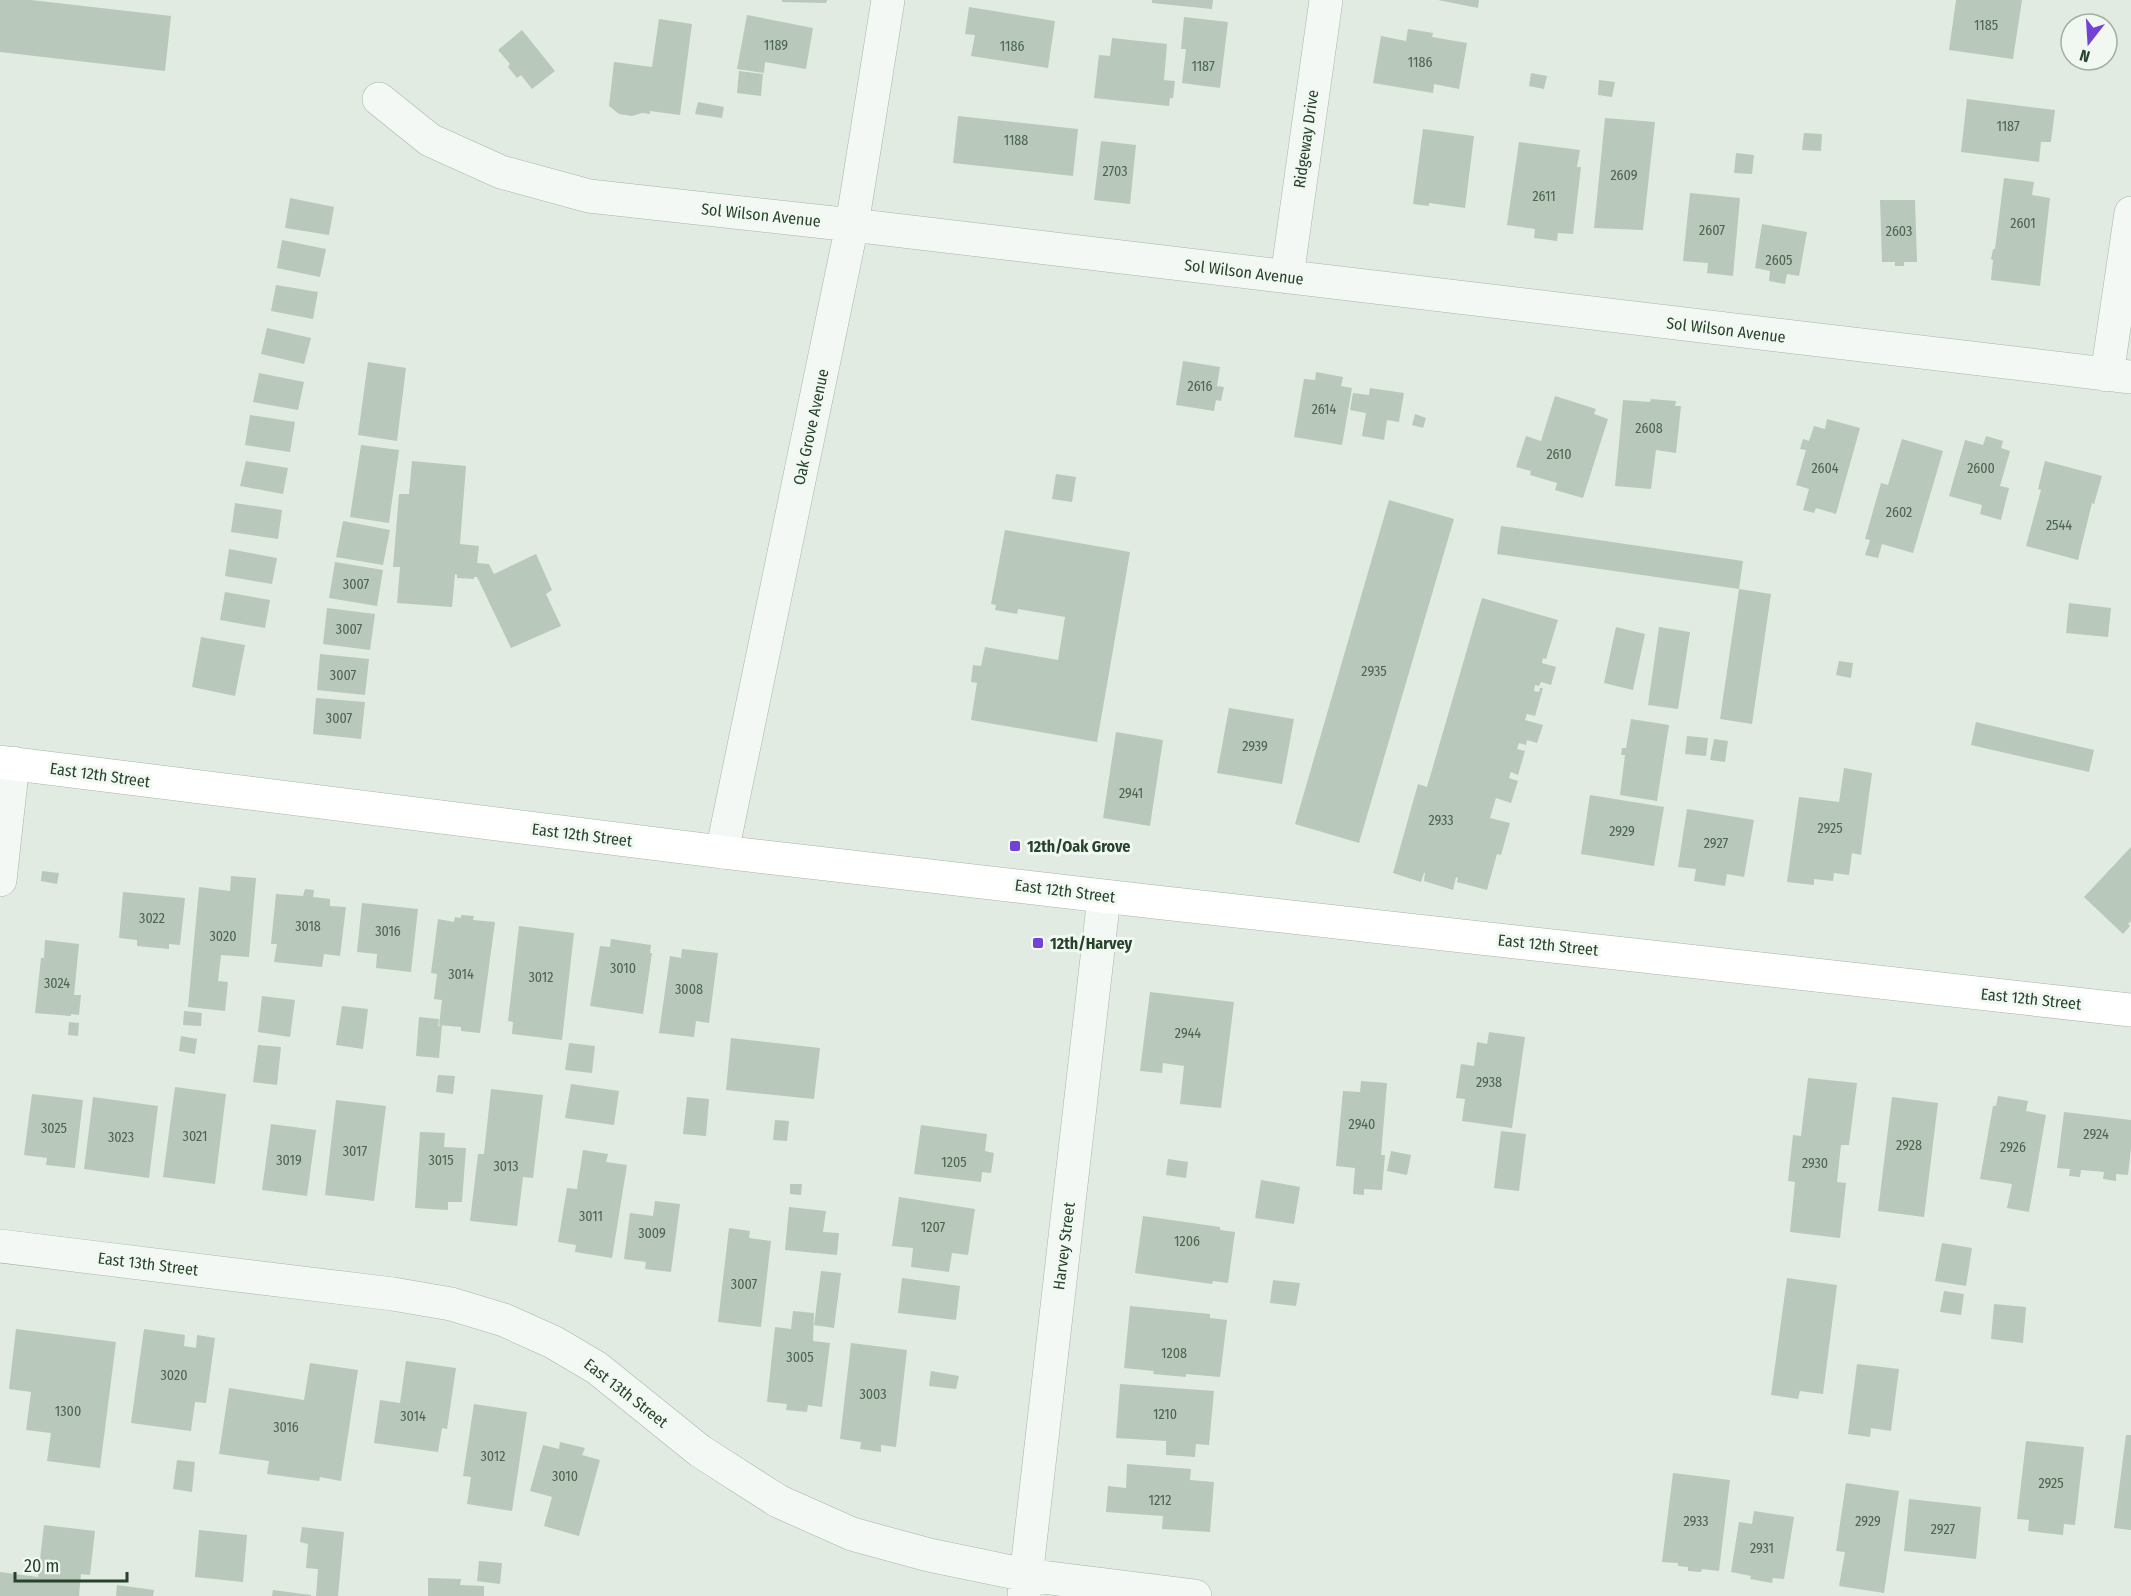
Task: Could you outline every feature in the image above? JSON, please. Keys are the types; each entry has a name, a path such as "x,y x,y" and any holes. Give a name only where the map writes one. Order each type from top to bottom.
{"street":[{"name":"Oak Grove Avenue","path":"722,852 852,225 888,0"},
{"name":"Ridgeway Drive","path":"1287,278 1326,0"},
{"name":"Sol Wilson Avenue","path":"379,99 430,140 501,172 589,196 852,225 2119,376"},
{"path":"2119,376 2131,213"},
{"path":"0,880 7,762"},
{"name":"East 12th Street","path":"7,762 722,852 1104,897 2131,1010"},
{"name":"Harvey Street","path":"1025,1585 1104,897"},
{"name":"East 13th Street","path":"0,1246 393,1294 451,1304 504,1320 553,1342 597,1368 700,1451 778,1501 852,1534 1025,1585 1195,1596"}],"building":[{"path":"0,0 31,0 171,16 165,71 0,52"},
{"path":"782,0 827,0 826,3 782,2"},
{"path":"1152,0 1213,0 1212,9 1152,3"},
{"path":"1438,0 1479,0 1478,8"},
{"path":"1956,0 2022,0 2013,59 1949,50"},
{"path":"969,7 1055,21 1048,68 971,56 975,35 965,34"},
{"path":"747,15 813,28 806,69 765,62 764,73 737,69"},
{"path":"1184,17 1228,22 1220,88 1182,83 1186,49 1181,49"},
{"path":"659,19 692,24 680,115 650,111 650,114 642,113 632,116 619,114 609,106 614,62 652,67"},
{"path":"1408,29 1433,33 1432,37 1467,43 1459,89 1434,84 1433,93 1373,83 1381,36 1406,41"},
{"path":"522,30 555,71 532,89 521,75 517,78 508,67 510,64 498,50"},
{"path":"1112,38 1167,44 1164,80 1175,81 1173,98 1170,98 1169,106 1094,98 1099,55 1110,56"},
{"path":"739,71 763,74 761,96 737,93"},
{"path":"1531,73 1547,76 1544,89 1529,86"},
{"path":"1599,80 1615,82 1612,97 1598,95"},
{"path":"1967,99 2055,110 2051,142 2041,142 2039,162 1961,152"},
{"path":"698,102 724,107 722,118 695,114"},
{"path":"958,116 1078,129 1073,176 953,163"},
{"path":"1605,118 1655,122 1643,230 1594,228"},
{"path":"1423,129 1474,136 1465,208 1429,203 1429,206 1413,204"},
{"path":"1804,133 1822,134 1821,151 1802,150"},
{"path":"1101,141 1136,145 1130,204 1094,200"},
{"path":"1519,142 1580,150 1577,167 1581,167 1573,234 1558,233 1557,241 1534,238 1535,229 1507,225"},
{"path":"1736,153 1754,155 1752,174 1734,173"},
{"path":"2004,178 2034,182 2032,195 2050,198 2040,286 1991,280 1993,260 1991,259 1993,249 1995,249"},
{"path":"1690,193 1740,198 1733,276 1707,273 1708,263 1683,261"},
{"path":"290,198 334,207 329,235 285,228"},
{"path":"1880,200 1915,200 1917,262 1904,262 1904,266 1895,266 1895,262 1882,262"},
{"path":"1762,224 1807,232 1799,276 1787,274 1785,284 1769,281 1770,271 1755,268"},
{"path":"282,240 326,249 320,277 277,268"},
{"path":"276,285 318,292 313,319 271,311"},
{"path":"267,328 311,338 304,364 261,354"},
{"path":"1183,361 1220,367 1217,386 1224,387 1221,401 1216,400 1214,411 1176,405"},
{"path":"368,362 406,368 397,441 358,435"},
{"path":"1316,372 1343,377 1341,386 1352,388 1342,445 1294,437 1304,379 1315,380"},
{"path":"259,373 304,382 298,410 253,402"},
{"path":"1370,388 1404,393 1399,422 1387,420 1384,440 1362,436 1366,413 1350,410 1353,393 1369,395"},
{"path":"1555,396 1596,409 1594,414 1608,419 1583,498 1555,490 1557,483 1530,475 1531,471 1516,467 1526,436 1541,441"},
{"path":"1651,399 1676,401 1675,406 1681,406 1676,453 1656,450 1651,489 1615,486 1623,400 1650,402"},
{"path":"1415,414 1426,418 1423,428 1412,425"},
{"path":"250,415 295,422 290,452 245,445"},
{"path":"1827,419 1860,428 1836,514 1816,508 1814,513 1803,510 1809,489 1796,485 1806,450 1800,449 1803,439 1809,441 1814,426 1825,429"},
{"path":"1986,436 2003,441 2001,448 2010,451 2000,486 2009,488 2001,520 1980,514 1982,505 1949,496 1965,440 1983,445"},
{"path":"1902,439 1943,451 1913,553 1882,544 1878,558 1865,555 1870,540 1865,539 1881,483 1888,485"},
{"path":"361,445 399,450 389,523 350,517"},
{"path":"246,461 288,468 283,494 240,486"},
{"path":"412,461 466,466 460,544 479,546 477,563 489,564 494,574 536,554 552,590 546,594 561,626 511,648 477,577 474,579 457,578 455,574 452,607 397,603 400,567 393,567 399,494 409,494"},
{"path":"2045,461 2102,476 2094,504 2092,503 2078,560 2026,546 2041,490 2038,489"},
{"path":"1056,474 1076,477 1072,502 1052,499"},
{"path":"1389,500 1454,519 1359,843 1295,824"},
{"path":"235,503 282,510 278,539 231,532"},
{"path":"343,521 390,530 383,565 336,557"},
{"path":"1501,526 1743,561 1739,589 1497,554"},
{"path":"1005,530 1130,552 1097,742 971,720 977,683 971,682 973,665 981,666 985,647 1058,660 1065,617 1018,609 1017,614 995,610 996,605 991,604"},
{"path":"229,549 277,558 272,584 225,576"},
{"path":"335,562 383,570 377,606 329,598"},
{"path":"1739,589 1771,594 1752,724 1720,719"},
{"path":"225,592 270,600 265,628 220,620"},
{"path":"1482,598 1558,620 1546,659 1543,658 1542,663 1556,667 1551,685 1541,682 1539,686 1535,685 1534,691 1539,692 1540,688 1543,688 1535,716 1527,714 1525,720 1543,725 1537,743 1527,740 1526,745 1519,743 1517,749 1525,751 1518,775 1511,772 1509,778 1518,781 1511,803 1496,798 1490,818 1510,823 1501,855 1497,854 1487,890 1457,882 1456,877 1453,890 1424,881 1425,873 1421,882 1393,873 1418,784 1427,787"},
{"path":"2069,603 2111,608 2108,637 2066,633"},
{"path":"327,608 375,614 370,650 323,644"},
{"path":"1616,627 1645,634 1633,690 1604,683"},
{"path":"1659,627 1690,632 1678,709 1648,705"},
{"path":"201,637 245,645 235,696 192,687"},
{"path":"320,654 369,659 365,695 317,690"},
{"path":"1839,661 1853,663 1851,678 1836,675"},
{"path":"316,698 365,702 361,739 313,734"},
{"path":"1229,708 1294,719 1282,784 1217,773"},
{"path":"1631,719 1669,725 1657,801 1620,795 1625,755 1621,755 1622,748 1626,748"},
{"path":"1976,722 2094,750 2089,772 1971,745"},
{"path":"1116,732 1163,740 1150,826 1103,818"},
{"path":"1687,736 1708,738 1706,756 1685,754"},
{"path":"1714,739 1728,741 1725,762 1710,760"},
{"path":"1844,768 1872,773 1861,855 1852,853 1849,875 1834,873 1833,881 1814,879 1814,885 1787,882 1799,797 1839,802"},
{"path":"1590,795 1664,807 1654,866 1581,854"},
{"path":"1687,809 1754,820 1744,877 1727,874 1725,886 1694,881 1696,869 1678,867"},
{"path":"2131,847 2131,921 2123,934 2084,897"},
{"path":"42,871 59,873 57,884 41,881"},
{"path":"231,876 256,878 249,957 221,955 218,981 228,982 225,1011 188,1007 199,887 230,891"},
{"path":"305,889 314,890 313,897 330,899 330,906 346,907 340,956 324,954 322,967 274,962 277,944 271,944 276,894 303,896"},
{"path":"123,892 185,898 180,945 169,944 169,949 137,946 137,940 119,938"},
{"path":"362,903 418,909 411,972 376,968 377,954 357,952"},
{"path":"461,915 474,916 473,920 495,922 480,1033 461,1031 461,1027 439,1025 442,1000 434,999 437,974 431,973 438,919 454,922 455,917 461,918"},
{"path":"519,926 574,933 562,1040 512,1034 513,1022 508,1021"},
{"path":"611,939 651,945 650,953 652,953 643,1014 590,1006 600,946 610,947"},
{"path":"45,940 79,944 74,995 81,995 79,1015 35,1013"},
{"path":"682,949 718,953 709,1023 696,1021 694,1037 659,1033 670,956 681,958"},
{"path":"1150,992 1234,1002 1221,1108 1180,1104 1184,1066 1163,1063 1162,1073 1140,1071"},
{"path":"262,996 295,1000 290,1037 258,1032"},
{"path":"342,1006 368,1009 363,1049 336,1045"},
{"path":"184,1011 202,1013 201,1026 183,1025"},
{"path":"419,1017 439,1019 438,1026 442,1025 439,1058 416,1056"},
{"path":"69,1022 79,1023 78,1036 68,1035"},
{"path":"1489,1032 1525,1037 1512,1128 1462,1121 1465,1099 1456,1098 1461,1064 1474,1066 1477,1042 1487,1044"},
{"path":"181,1036 197,1039 195,1054 179,1051"},
{"path":"731,1038 820,1048 814,1099 726,1090"},
{"path":"569,1043 595,1046 592,1073 565,1070"},
{"path":"258,1045 281,1047 277,1085 253,1082"},
{"path":"438,1075 455,1076 453,1094 436,1092"},
{"path":"1808,1078 1857,1083 1849,1145 1841,1145 1837,1182 1846,1183 1840,1238 1790,1232 1795,1182 1788,1181 1793,1135 1801,1136"},
{"path":"1361,1081 1387,1083 1381,1155 1385,1155 1382,1190 1364,1189 1364,1195 1353,1194 1355,1168 1336,1166 1343,1091 1360,1092"},
{"path":"571,1084 619,1091 614,1125 565,1118"},
{"path":"175,1087 226,1094 215,1184 163,1177"},
{"path":"491,1089 543,1095 533,1178 523,1177 517,1226 470,1221 478,1154 484,1154"},
{"path":"32,1094 83,1100 75,1168 46,1165 47,1158 24,1155"},
{"path":"1998,1096 2028,1101 2026,1111 2046,1115 2029,1212 2007,1208 2012,1184 1980,1179 1993,1106 1996,1106"},
{"path":"93,1097 158,1106 149,1178 84,1169"},
{"path":"687,1097 709,1099 706,1136 683,1134"},
{"path":"1892,1097 1938,1103 1924,1217 1878,1211"},
{"path":"336,1100 386,1106 374,1201 325,1195"},
{"path":"2064,1112 2131,1120 2128,1175 2116,1174 2116,1181 2103,1179 2104,1172 2081,1170 2080,1177 2069,1176 2070,1169 2057,1168"},
{"path":"775,1120 789,1121 787,1141 773,1140"},
{"path":"271,1124 316,1130 307,1196 262,1190"},
{"path":"921,1125 987,1134 985,1151 994,1153 991,1173 982,1172 981,1182 914,1174"},
{"path":"1501,1131 1526,1134 1519,1191 1494,1188"},
{"path":"420,1132 445,1133 444,1147 466,1148 462,1202 448,1202 448,1210 415,1208"},
{"path":"583,1150 608,1154 606,1162 627,1165 612,1258 575,1252 576,1245 558,1242 567,1188 577,1189"},
{"path":"1391,1151 1411,1155 1407,1175 1387,1171"},
{"path":"1168,1159 1188,1162 1186,1178 1166,1175"},
{"path":"1261,1180 1300,1187 1294,1224 1255,1218"},
{"path":"790,1184 802,1184 801,1195 790,1194"},
{"path":"899,1197 975,1209 968,1255 952,1253 949,1272 911,1267 913,1248 892,1246"},
{"path":"655,1201 680,1204 671,1272 645,1269 646,1262 624,1259 630,1213 653,1216"},
{"path":"789,1207 826,1211 823,1232 839,1233 837,1255 785,1250"},
{"path":"1143,1216 1220,1227 1220,1230 1235,1232 1228,1283 1213,1281 1212,1284 1135,1273"},
{"path":"729,1228 750,1231 749,1238 771,1241 761,1327 718,1322"},
{"path":"1942,1243 1972,1248 1966,1286 1935,1281"},
{"path":"821,1271 841,1273 834,1328 814,1325"},
{"path":"902,1278 960,1286 956,1320 898,1313"},
{"path":"1787,1278 1837,1285 1823,1394 1800,1391 1798,1399 1771,1395"},
{"path":"1273,1280 1300,1283 1296,1306 1270,1303"},
{"path":"1944,1291 1964,1294 1961,1315 1940,1312"},
{"path":"1994,1304 2026,1307 2023,1343 1991,1339"},
{"path":"1130,1306 1210,1314 1210,1318 1227,1320 1220,1377 1153,1374 1154,1371 1124,1368"},
{"path":"793,1311 814,1313 813,1341 830,1343 822,1407 808,1405 807,1412 786,1410 787,1404 767,1402 775,1327 791,1329"},
{"path":"16,1329 116,1342 100,1468 47,1461 51,1433 26,1430 31,1392 9,1389"},
{"path":"144,1329 185,1335 184,1346 196,1348 197,1335 215,1338 206,1403 195,1402 191,1431 131,1423"},
{"path":"851,1343 907,1350 896,1447 881,1445 881,1452 860,1449 861,1442 840,1439"},
{"path":"406,1361 456,1368 447,1429 442,1428 438,1452 374,1443 380,1400 400,1403"},
{"path":"310,1363 358,1370 341,1481 320,1477 319,1481 267,1474 269,1461 219,1454 229,1388 304,1400"},
{"path":"1857,1364 1899,1369 1891,1431 1871,1428 1870,1437 1848,1434"},
{"path":"931,1371 959,1376 956,1389 929,1386"},
{"path":"1120,1384 1214,1391 1209,1445 1196,1444 1195,1457 1166,1455 1166,1441 1116,1438"},
{"path":"474,1404 527,1412 512,1511 467,1504 471,1477 463,1476"},
{"path":"2126,1435 2131,1435 2131,1530 2114,1528"},
{"path":"2026,1441 2084,1447 2075,1525 2064,1524 2063,1535 2028,1531 2029,1520 2017,1519"},
{"path":"560,1442 585,1448 582,1455 600,1460 579,1536 544,1526 552,1497 530,1491 543,1445 559,1449"},
{"path":"177,1460 195,1462 192,1492 173,1489"},
{"path":"1127,1464 1191,1469 1190,1480 1214,1482 1210,1532 1162,1529 1163,1516 1106,1512 1108,1486 1126,1488"},
{"path":"1673,1473 1730,1480 1719,1571 1702,1569 1701,1572 1688,1571 1688,1567 1678,1566 1678,1563 1662,1562"},
{"path":"1846,1483 1899,1491 1884,1593 1839,1586 1845,1552 1836,1551"},
{"path":"1909,1499 1981,1507 1976,1559 1904,1551"},
{"path":"1754,1511 1794,1517 1784,1579 1773,1578 1772,1583 1750,1579 1751,1576 1731,1572 1739,1522 1752,1524"},
{"path":"44,1525 95,1531 90,1575 81,1574 79,1596 0,1596 0,1572 38,1577"},
{"path":"302,1527 344,1532 338,1596 316,1596 318,1569 306,1568 308,1544 300,1542"},
{"path":"199,1530 247,1535 243,1582 195,1577"},
{"path":"479,1561 502,1563 500,1584 477,1581"},
{"path":"428,1578 461,1579 460,1585 484,1586 484,1596 428,1596"},
{"path":"117,1585 154,1590 153,1596 116,1596"},
{"path":"273,1590 311,1595 311,1596 272,1596"}],"place":[{"name":"12th/Oak Grove","path":"1015,846"},
{"name":"12th/Harvey","path":"1038,943"}]}
